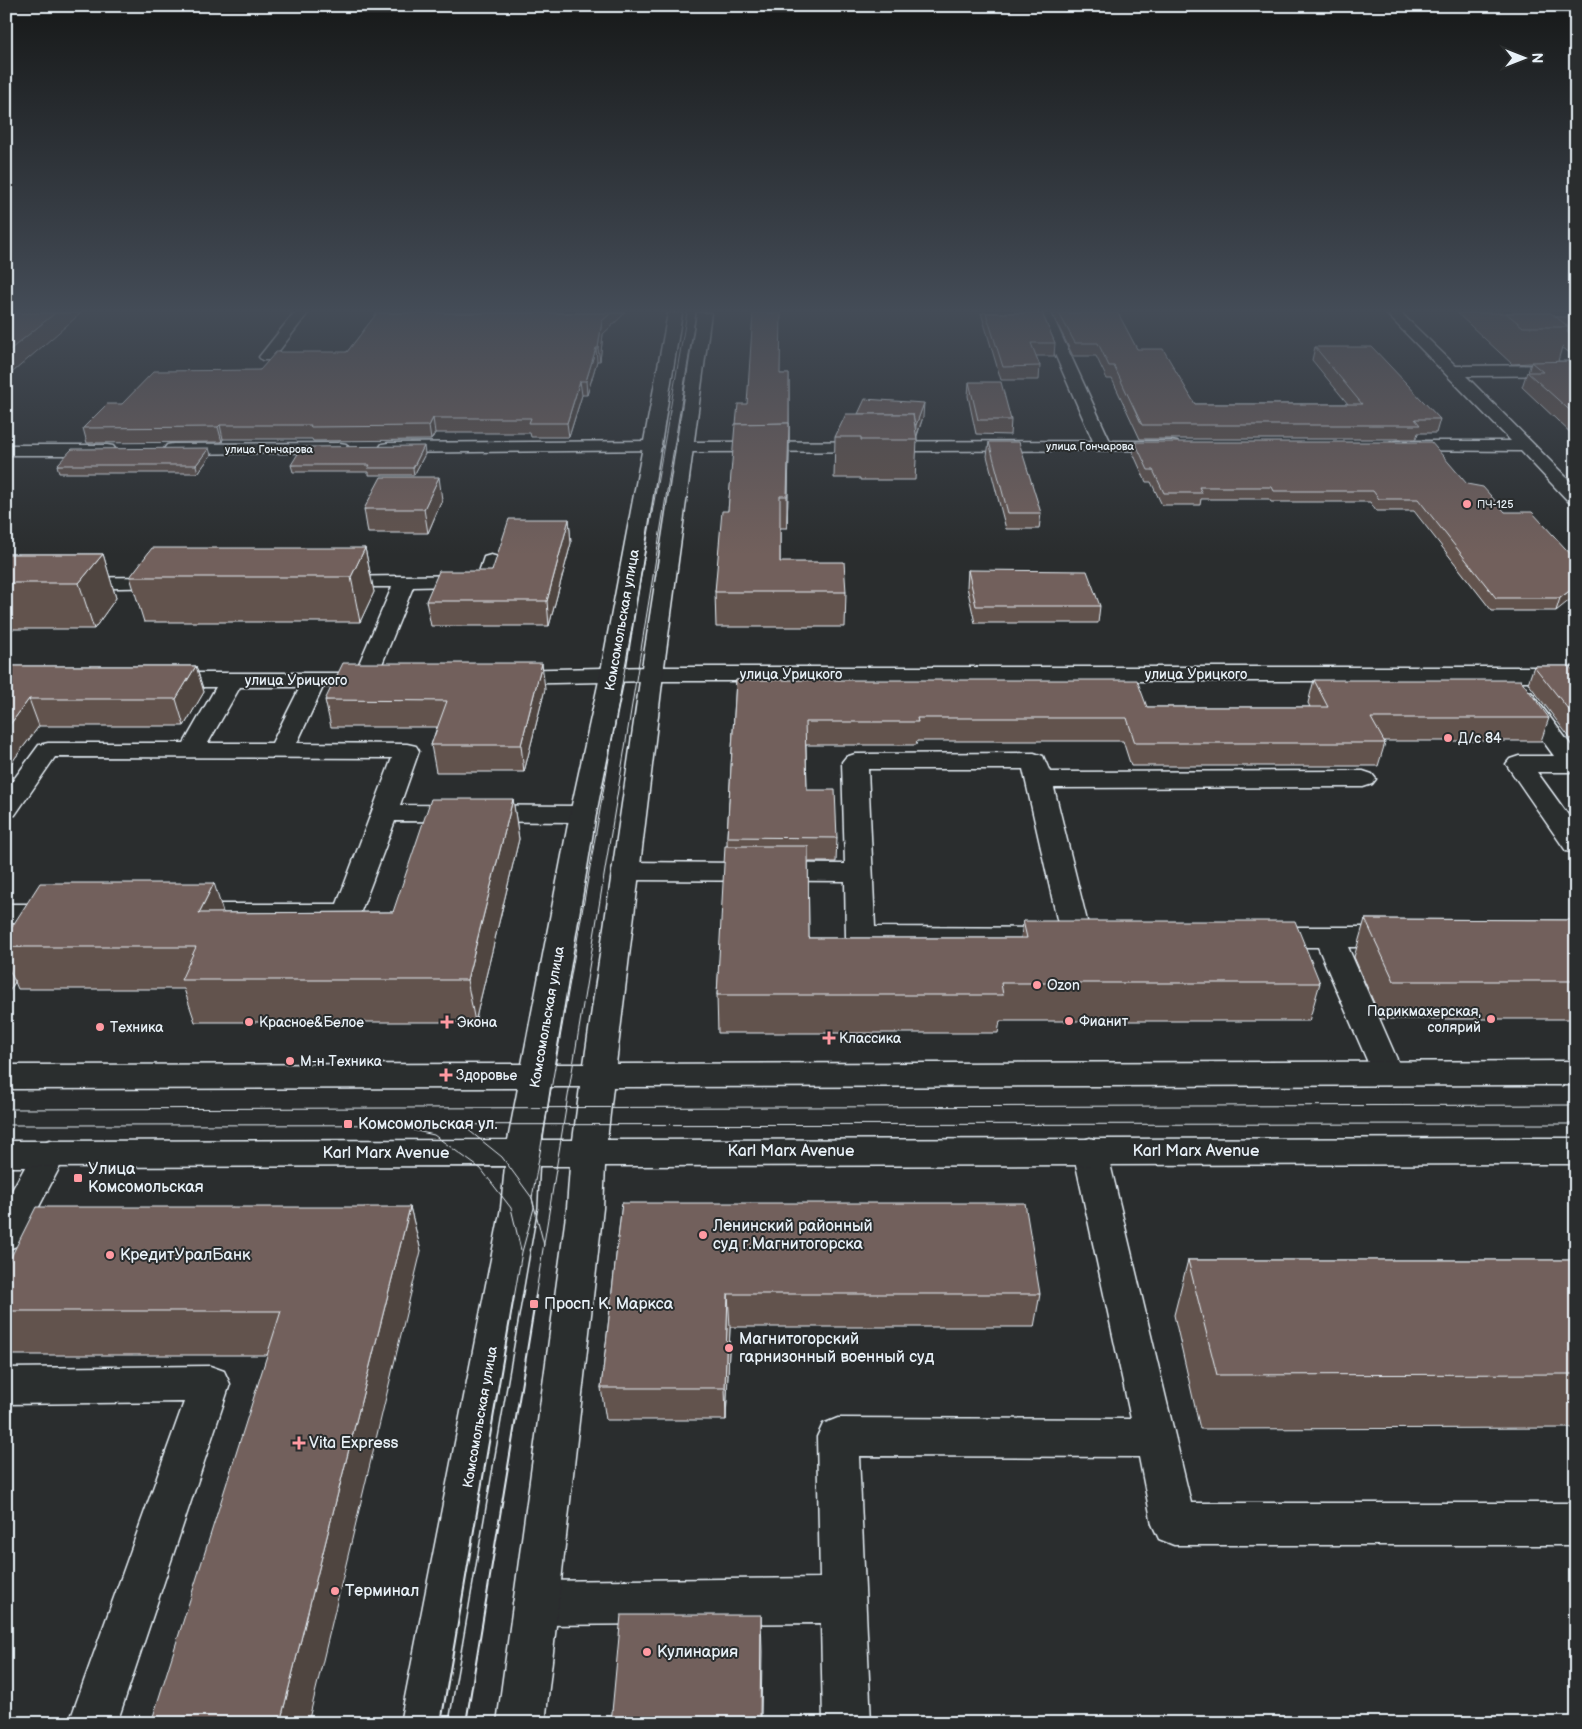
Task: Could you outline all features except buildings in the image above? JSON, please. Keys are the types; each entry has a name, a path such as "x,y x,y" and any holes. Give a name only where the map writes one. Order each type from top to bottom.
{"main road":[{"name":"Комсомольская улица","path":"424,1723 519,1208 523,1152 536,1075 583,814 612,676 662,394"},
{"path":"521,1723 584,1218 588,1151 652,674 693,394"},
{"path":"1080,394 1104,446"},
{"path":"1474,394 1576,498"},
{"name":"улица Гончарова","path":"154,450 653,446"},
{"name":"улица Гончарова","path":"686,447 1192,446"},
{"path":"1379,446 1525,446"},
{"path":"6,450 124,450"},
{"path":"315,582 488,581 490,561"},
{"path":"364,680 405,581"},
{"path":"6,584 186,583"},
{"name":"улица Урицкого","path":"480,678 652,674 1576,674"},
{"path":"1506,674 1574,764"},
{"name":"улица Урицкого","path":"144,680 393,680"},
{"path":"192,750 232,680"},
{"path":"281,751 315,680"},
{"path":"6,809 48,750 407,751 348,913 162,913"},
{"path":"1076,937 1034,761 856,762 862,937 1076,937 1105,937"},
{"path":"1574,764 1519,764 1576,845"},
{"path":"1039,780 1363,780"},
{"path":"384,814 583,814"},
{"path":"626,871 860,873"},
{"path":"6,913 84,913"},
{"path":"1241,937 1428,937"},
{"path":"1329,937 1387,1073"},
{"path":"6,1077 1576,1073"},
{"name":"Karl Marx Avenue","path":"6,1154 588,1151 1576,1151"},
{"path":"1090,1151 1174,1524 1576,1524"},
{"path":"6,1235 50,1154"},
{"path":"6,1386 210,1384 93,1723"},
{"path":"847,1723 838,1437 1156,1438"},
{"path":"535,1603 844,1600"}],"tram line":[{"path":"548,1108 673,394"},
{"path":"566,1108 683,394"},
{"path":"566,1108 1576,1105"},
{"path":"6,1109 548,1108"},
{"path":"545,1125 548,1108"},
{"path":"548,1108 566,1108"},
{"path":"563,1125 566,1108"},
{"path":"563,1125 1576,1124"},
{"path":"6,1125 462,1125"},
{"path":"462,1125 502,1157 532,1198"},
{"path":"462,1125 545,1125"},
{"path":"532,1198 545,1125"},
{"path":"545,1125 563,1125"},
{"path":"544,1244 563,1125"},
{"path":"408,1129 434,1135 481,1169 511,1208 521,1250"},
{"path":"514,1298 522,1252 534,1208 532,1198"},
{"path":"532,1198 544,1244"},
{"path":"535,1298 544,1244"},
{"path":"441,1723 514,1296"},
{"path":"466,1723 536,1296"}],"place":[{"name":"ПЧ-125","path":"1467,504"},
{"name":"Д/с 84","path":"1448,738"},
{"name":"Ozon","path":"1037,985"},
{"name":"Парикмахерская, солярий","path":"1491,1019"},
{"name":"Фианит","path":"1069,1021"},
{"name":"Красное&Белое","path":"249,1022"},
{"name":"Экона","path":"447,1022"},
{"name":"Техника","path":"100,1027"},
{"name":"Классика","path":"829,1038"},
{"name":"М-н Техника","path":"290,1061"},
{"name":"Здоровье","path":"446,1075"},
{"name":"Комсомольская ул.","path":"348,1124"},
{"name":"Улица Комсомольская","path":"78,1178"},
{"name":"Ленинский районный суд г.Магнитогорска","path":"703,1235"},
{"name":"КредитУралБанк","path":"110,1255"},
{"name":"Просп. К. Маркса","path":"534,1304"},
{"name":"Магнитогорский гарнизонный военный суд","path":"729,1348"},
{"name":"Vita Express","path":"299,1443"},
{"name":"Терминал","path":"335,1591"},
{"name":"Кулинария","path":"647,1652"}]}
